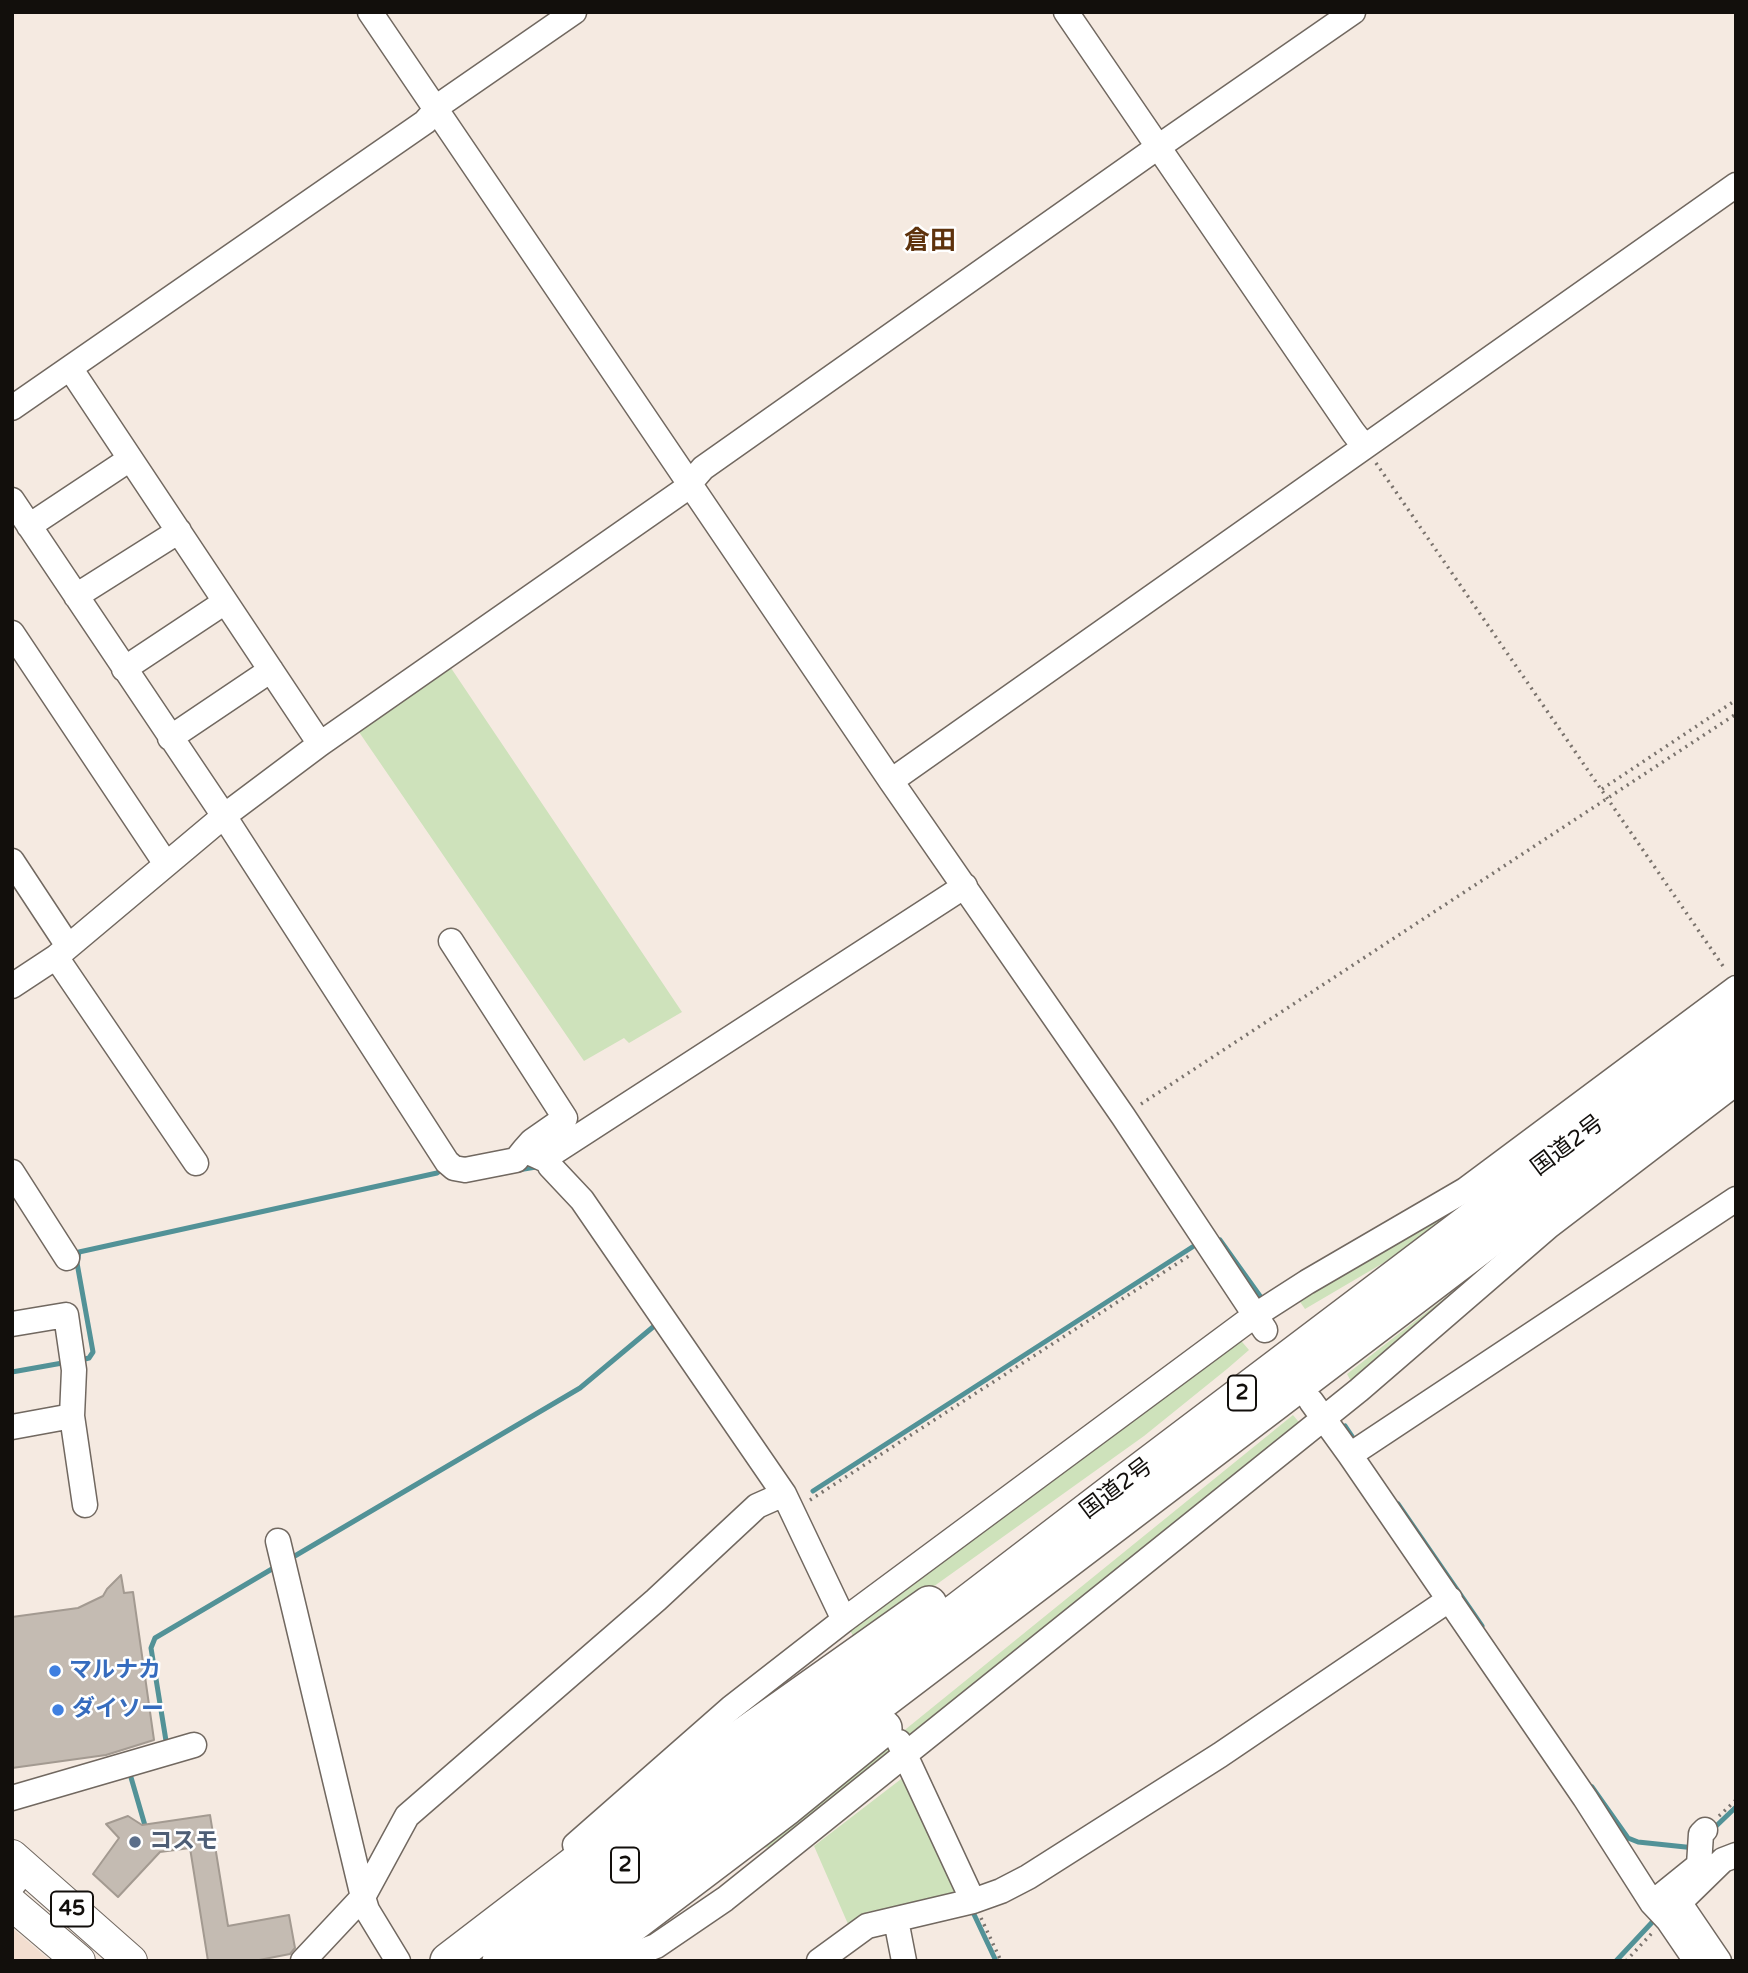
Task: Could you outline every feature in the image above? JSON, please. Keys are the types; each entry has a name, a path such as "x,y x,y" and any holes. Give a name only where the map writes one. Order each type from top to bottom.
{"highway":[{"name":"国道2号","path":"540,1961 758,1779 1124,1483 1736,1020"},
{"name":"国道2号","path":"500,1961 758,1779 1360,1338 1736,1052"},
{"path":"583,1961 725,1855 1100,1558 1360,1338"},
{"path":"448,1961 730,1745 1077,1498 1124,1483"}],"main road":[{"name":"45","path":"17,1870 131,1961"},
{"name":"45","path":"12,1904 79,1961"}],"street":[{"path":"370,12 441,105 695,477 898,777 965,886 1209,1243 1260,1323"},
{"path":"12,408 425,122 441,105 574,12"},
{"path":"1066,12 1364,446"},
{"path":"12,986 162,859 320,744 672,498 695,477 1158,147 1353,12"},
{"path":"898,777 1736,185"},
{"path":"69,368 320,744"},
{"path":"29,526 130,459"},
{"path":"12,500 224,816 447,1163 454,1168 465,1170 553,1153 965,886"},
{"path":"76,596 178,531"},
{"path":"124,669 225,602"},
{"path":"12,633 162,859"},
{"path":"170,738 271,670"},
{"path":"12,861 196,1163"},
{"path":"451,941 565,1118 532,1142 538,1157 582,1200 788,1502 852,1646"},
{"path":"448,1961 627,1798 731,1708 842,1622 1260,1323 1307,1282 1465,1190 1732,981"},
{"path":"617,1961 656,1946 683,1928 865,1789 901,1745 1318,1409 1549,1226 1736,1083"},
{"path":"12,1172 67,1258"},
{"path":"1356,1451 1736,1199"},
{"path":"12,1324 66,1315 73,1361 72,1416 85,1505"},
{"path":"1318,1409 1356,1451 1450,1599 1585,1798 1668,1912 1696,1961"},
{"path":"12,1427 72,1416"},
{"path":"303,1961 363,1897 407,1816 656,1600 757,1506 788,1502"},
{"path":"281,1556 363,1897 367,1910 398,1961"},
{"path":"820,1961 867,1926 973,1901 1001,1891 1063,1856 1220,1755 1450,1599"},
{"path":"901,1745 973,1901"},
{"path":"12,1798 176,1750"},
{"path":"725,1855 744,1856 771,1850 817,1817 865,1789"},
{"path":"1668,1912 1699,1864 1702,1843"},
{"path":"1668,1912 1723,1860 1736,1855"},
{"path":"1668,1912 1719,1961"},
{"path":"896,1920 904,1961"}],"path":[{"path":"1364,446 1732,981"},
{"path":"1602,789 1736,700"},
{"path":"1135,1108 1736,714"},
{"path":"788,1502 1209,1243"},
{"path":"973,1901 1001,1961"},
{"path":"1626,1961 1668,1912"}],"shaded area":[{"path":"12,1928 51,1961 12,1961"}],"green space":[{"path":"451,668 682,1012 629,1043 624,1038 584,1061 359,732"},
{"path":"1463,1205 1385,1262 1305,1309 1296,1296"},
{"path":"1496,1258 1353,1385 1347,1374"},
{"path":"1237,1336 1249,1350 1144,1436 856,1642 851,1632 851,1623"},
{"path":"1293,1415 1303,1427 910,1741 901,1733"},
{"path":"893,1739 894,1752 770,1847 761,1848"},
{"path":"905,1776 960,1891 954,1895 867,1912 848,1924 814,1846"}],"building":[{"path":"121,1575 124,1593 133,1592 154,1740 106,1755 12,1768 12,1617 78,1608 103,1596"},
{"path":"210,1815 228,1926 289,1915 295,1948 290,1954 254,1961 208,1961 190,1848 160,1852 118,1897 93,1874 119,1838 106,1824 128,1816 142,1825"}],"waterway":[{"path":"518,1170 536,1167 538,1164"},
{"path":"81,1360 89,1358 93,1352 77,1263 79,1252 441,1170"},
{"path":"1220,1240 1260,1296"},
{"path":"813,1491 1197,1244"},
{"path":"288,1560 580,1388 659,1322"},
{"path":"12,1372 68,1362"},
{"path":"1345,1426 1353,1438"},
{"path":"1398,1504 1482,1626"},
{"path":"167,1747 151,1648 155,1638 277,1566"},
{"path":"133,1773 130,1774 146,1829"},
{"path":"1592,1787 1628,1838 1638,1842 1695,1848"},
{"path":"1712,1830 1736,1807"},
{"path":"971,1908 996,1961"},
{"path":"1616,1961 1657,1917"}],"place":[{"name":"マルナカ","path":"55,1671"},
{"name":"ダイソー","path":"58,1710"},
{"name":"コスモ","path":"135,1842"}],"district":[{"name":"倉田","path":"930,242"}]}
